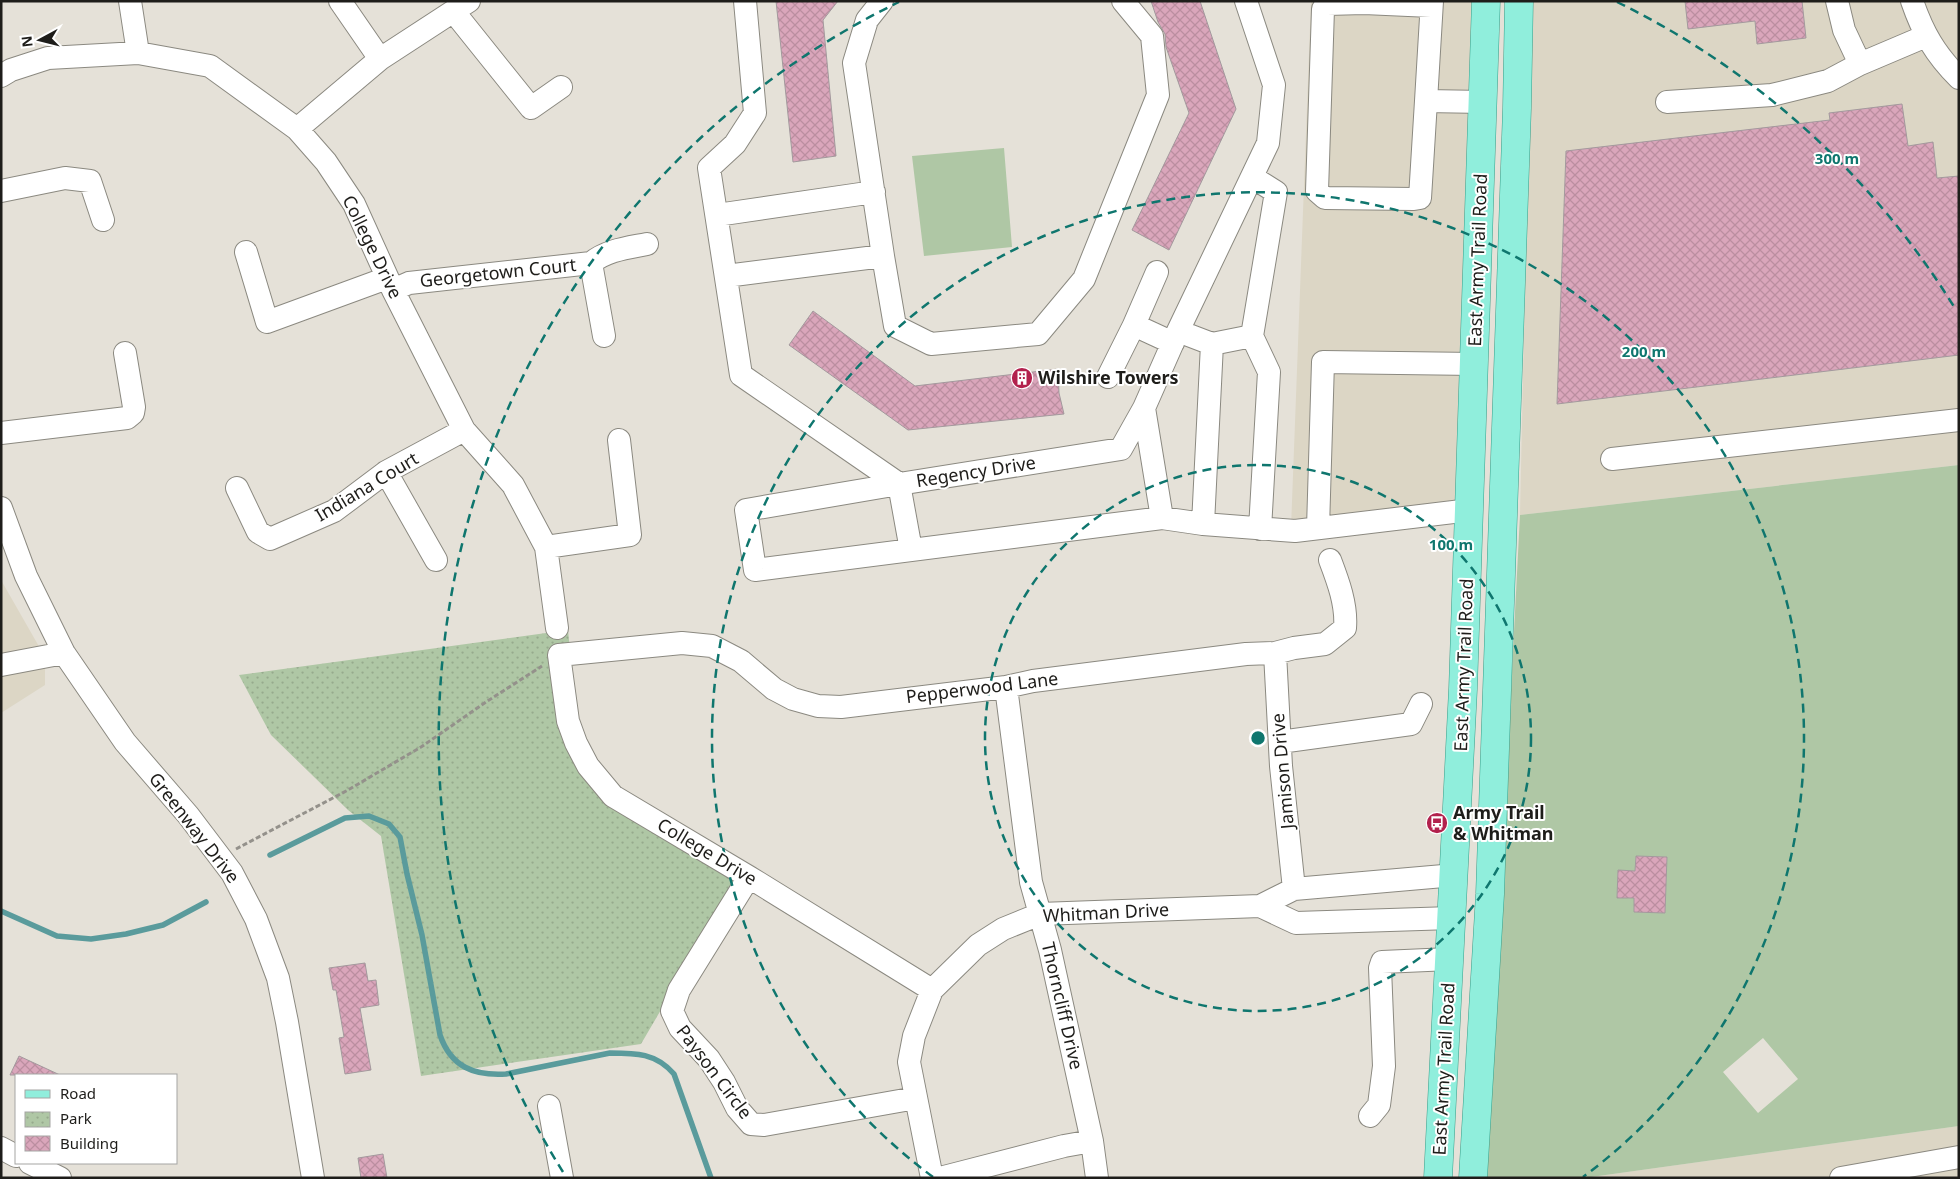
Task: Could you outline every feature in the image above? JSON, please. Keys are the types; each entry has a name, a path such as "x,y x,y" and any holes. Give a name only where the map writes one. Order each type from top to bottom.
{"main road":[{"name":"East Army Trail Road","path":"1438,1178 1455,875 1470,510 1486,1"},
{"name":"East Army Trail Road","path":"1473,1178 1493,825 1519,1"}],"street":[{"path":"130,1 138,53"},
{"path":"340,1 380,59"},
{"name":"Regency Drive","path":"745,1 755,112 735,144 709,168 742,375 899,484 1121,449 1144,408 1175,337 1268,143 1274,85 1246,1"},
{"path":"882,1 868,20 854,64 895,326 931,344 1038,334 1084,279 1158,95 1152,36 1123,1"},
{"path":"1838,1 1844,30 1860,64"},
{"path":"1912,1 1926,36 1941,60 1959,78"},
{"path":"1327,4 1431,4 1426,101 1420,198 1325,198 1316,191 1323,9 1327,4"},
{"path":"297,129 380,59 461,7 532,108 561,87"},
{"path":"1667,102 1772,95 1828,81 1860,64 1926,36"},
{"name":"College Drive","path":"5,68 48,58 138,53 210,66 297,129 326,162 354,204 390,284 464,430 513,485 546,546 557,628"},
{"path":"1426,101 1484,102"},
{"path":"1252,177 1276,192 1252,336 1269,372 1260,528"},
{"path":"1,192 65,178 90,182 102,220"},
{"path":"717,215 874,192"},
{"path":"591,263 615,250 647,244"},
{"name":"Georgetown Court","path":"246,252 267,322 390,284 591,263 604,336"},
{"path":"726,276 883,256"},
{"path":"1108,377 1134,326 1157,272"},
{"path":"1134,326 1212,344 1252,336"},
{"path":"1203,524 1212,344"},
{"path":"1,434 127,418 133,413 134,407 125,353"},
{"path":"1318,528 1322,362 1475,364"},
{"path":"1144,408 1162,518"},
{"path":"1612,459 1959,420"},
{"name":"Indiana Court","path":"237,488 258,532 270,539 334,511 386,472 464,430"},
{"path":"546,546 630,535 619,440"},
{"path":"386,472 436,560"},
{"path":"911,550 899,484 746,510 755,570 1162,518 1203,524 1295,531 1470,510"},
{"name":"Greenway Drive","path":"1,508 7,545 26,576 64,653 125,742 188,815 232,873 256,919 278,978 313,1178"},
{"name":"Pepperwood Lane","path":"559,655 682,643 712,646 741,661 774,689 793,699 818,706 841,706 1006,687 1033,681 1246,654 1275,653 1294,648 1325,644 1345,628 1346,617 1338,581 1330,560"},
{"path":"1,665 64,653"},
{"name":"Jamison Drive","path":"1275,653 1280,742 1294,888"},
{"name":"College Drive","path":"559,655 568,721 573,736 588,766 613,796 932,990"},
{"name":"Thorncliff Drive","path":"1006,687 1031,882 1050,950 1092,1141 1097,1178"},
{"path":"1280,742 1411,724 1421,704"},
{"name":"Whitman Drive","path":"932,1178 909,1062 914,1036 932,990 978,944 1003,929 1040,914 1260,906 1294,888 1455,875"},
{"name":"Payson Circle","path":"749,877 679,990 672,1011 680,1028 715,1068 737,1108 751,1124 764,1125 916,1098"},
{"name":"Whitman Drive","path":"1260,906 1296,922 1452,918"},
{"path":"1370,1116 1379,1105 1384,1066 1380,968 1382,962 1450,959"},
{"path":"549,1106 562,1178"},
{"path":"940,1178 1064,1146 1092,1141"},
{"path":"1,1148 15,1155"},
{"path":"32,1164 60,1178"},
{"path":"1841,1178 1950,1165"}],"path":[{"path":"220,858 268,830 348,790 422,747 486,702 559,655"}],"shaded area":[{"path":"1311,1 1480,1 1463,503 1291,528"},
{"path":"1531,1 1959,1 1959,465 1520,515"},
{"path":"1,580 45,657 45,685 1,713"},
{"path":"1959,1126 1959,1178 1584,1178"}],"green space":[{"path":"1004,148 1012,247 924,256 912,156"},
{"path":"1959,465 1959,1126 1584,1178 1486,1178 1520,515","holes":["1636,856 1667,857 1665,913 1634,912 1634,898 1617,898 1618,870 1635,871","1763,1038 1798,1079 1758,1113 1723,1072"]},
{"path":"568,630 577,721 589,751 615,792 745,866 641,1044 421,1076 381,836 348,810 271,735 239,675"}],"building":[{"path":"776,1 838,1 823,20 836,156 793,162"},
{"path":"1151,1 1200,1 1236,109 1169,250 1132,230 1189,113 1166,47 1165,34 1158,22"},
{"path":"1685,1 1802,1 1806,38 1757,44 1755,21 1688,29"},
{"path":"1902,104 1908,146 1933,142 1937,178 1959,176 1959,355 1557,404 1566,151 1830,120 1829,113"},
{"name":"Wilshire Towers","path":"813,311 915,386 1058,369 1059,393 1064,414 908,430 789,345"},
{"path":"1636,856 1667,857 1665,913 1634,912 1634,898 1617,898 1618,870 1635,871"},
{"path":"365,963 368,981 376,980 379,1005 360,1008 371,1070 345,1074 339,1038 344,1037 336,990 333,990 329,968"},
{"path":"19,1056 58,1074 15,1074 10,1075"},
{"path":"383,1154 387,1178 361,1178 358,1158"}],"waterway":[{"path":"270,855 345,818 369,816 389,824 400,837 422,935 440,1035 450,1055 457,1062 474,1071 494,1074 506,1074 610,1053 637,1054 653,1058 674,1074 711,1178"},
{"path":"1,911 57,936 91,939 126,934 163,925 206,902"}],"place":[{"name":"Wilshire Towers","path":"1022,378"},
{"name":"Army Trail & Whitman","path":"1437,823"}]}
